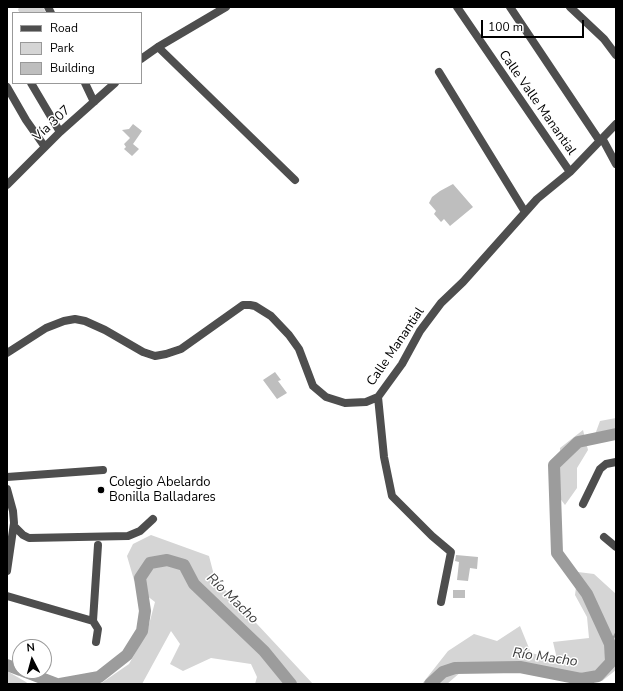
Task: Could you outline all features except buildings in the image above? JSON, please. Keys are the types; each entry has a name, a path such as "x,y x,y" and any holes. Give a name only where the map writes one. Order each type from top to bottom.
{"street":[{"path":"142,58 158,46 226,7"},
{"name":"Calle Valle Manantial","path":"457,7 570,172"},
{"path":"510,7 601,139 616,164"},
{"path":"570,7 604,39 616,55"},
{"path":"158,46 295,180"},
{"path":"439,72 525,212"},
{"path":"32,84 60,132"},
{"path":"85,84 94,102"},
{"name":"Vía 307","path":"7,185 60,132 114,84"},
{"path":"7,87 26,120 45,147"},
{"name":"Calle Manantial","path":"7,353 46,328 64,321 75,319 85,321 105,330 143,352 155,356 166,354 180,349 243,305 250,305 256,306 271,316 289,335 299,349 313,386 326,397 336,401 355,403 378,397 402,364 420,331 441,303 463,282 537,199 570,172 616,124"},
{"path":"378,397 384,457 392,496 432,536 451,552 441,602"},
{"path":"583,504 600,468 606,464 616,462"},
{"path":"7,477 103,470"},
{"path":"7,489 13,511 14,526 7,571"},
{"path":"14,526 23,536 29,538 128,536 140,531 153,519"},
{"path":"604,538 616,547"},
{"path":"96,642 98,629 93,621 98,545"},
{"path":"7,596 93,621"}],"green space":[{"path":"19,7 43,7 46,12 19,12"},
{"path":"616,418 616,439 593,440 600,421"},
{"path":"583,430 588,450 577,468 577,488 565,505 559,497 560,448"},
{"path":"151,535 209,556 215,579 313,684 255,684 257,677 251,664 211,658 183,671 170,664 180,644 171,631 142,684 100,684 129,664 147,632 155,602 142,592 134,580 127,556 133,544"},
{"path":"578,572 594,574 616,594 616,670 602,681 575,681 548,677 508,665 485,663 462,671 447,684 422,684 448,651 474,634 497,641 520,626 531,653 557,659 553,642 589,638 587,617 575,595"},
{"path":"7,671 12,674 12,679 21,679 28,684 7,684"}],"waterway":[{"name":"Río Macho","path":"430,684 443,672 455,668 520,667 581,679 598,676 611,662 610,644 587,594 557,553 554,465 578,442 616,434"},
{"name":"Río Macho","path":"60,684 99,677 127,655 142,631 145,611 140,578 150,563 167,560 184,565 194,584 264,651 291,684"},
{"path":"610,644 616,633"},
{"name":"Río Macho","path":"7,665 12,667"},
{"name":"Río Macho","path":"44,679 57,684"}],"place":[{"name":"Colegio Abelardo Bonilla Balladares","path":"101,490"}]}
